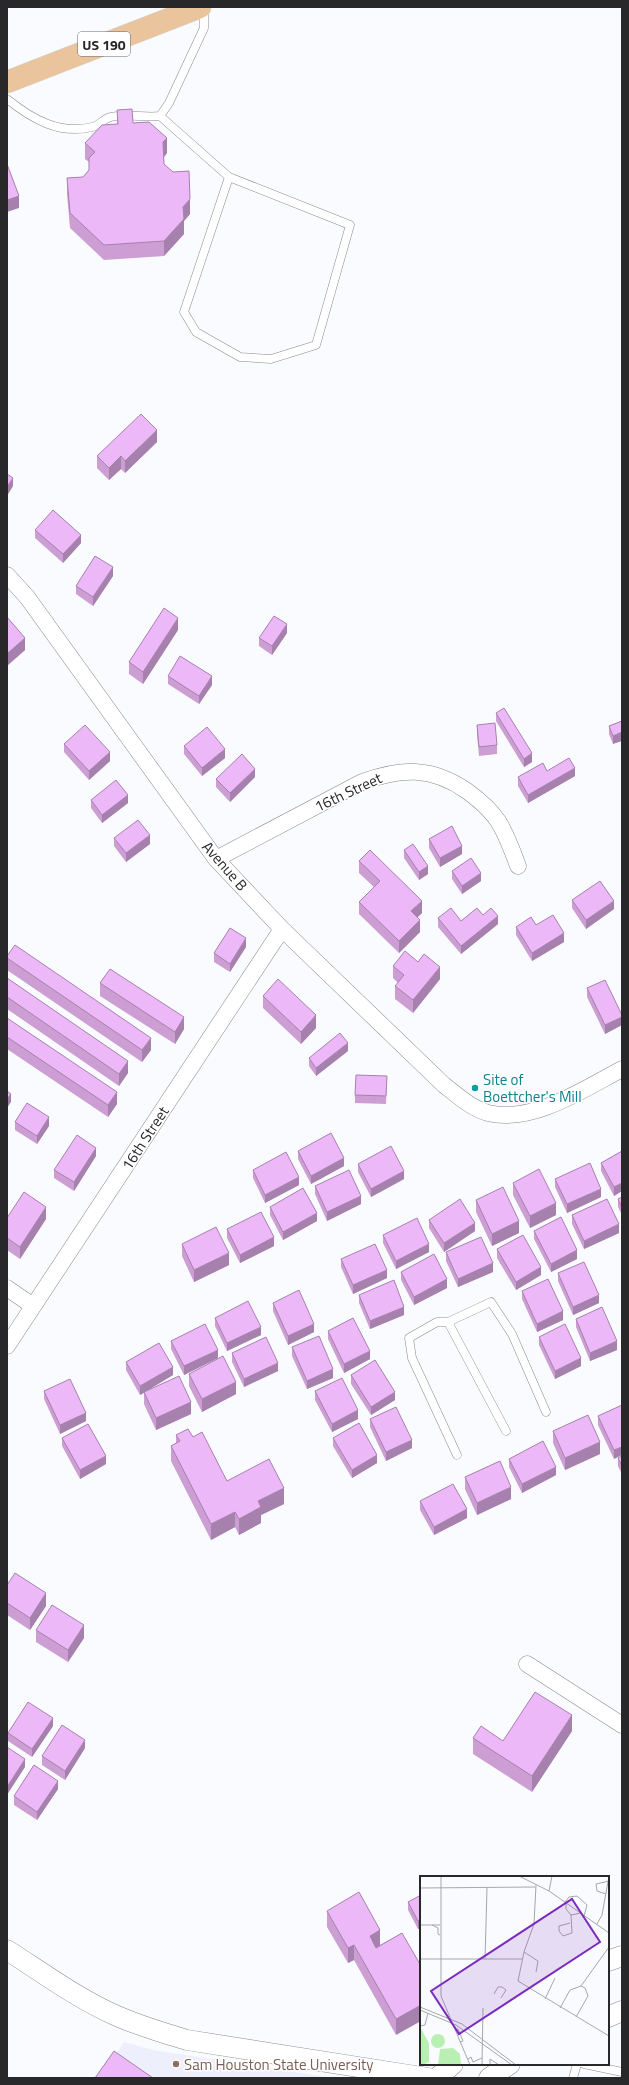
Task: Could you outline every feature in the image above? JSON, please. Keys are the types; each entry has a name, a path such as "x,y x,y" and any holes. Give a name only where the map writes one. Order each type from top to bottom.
{"main road":[{"name":"US 190","path":"7,82 200,7"}],"street":[{"name":"Avenue B","path":"7,575 27,597 216,859 282,929 444,1085 467,1104 489,1113 528,1112 551,1106 622,1069"},
{"name":"16th Street","path":"216,859 362,782 386,773 410,771 433,774 455,783 479,800 497,820 508,840 518,866"},
{"name":"16th Street","path":"7,1346 282,929"},
{"path":"7,1288 33,1306"},
{"path":"528,1664 622,1725"},
{"path":"7,1950 80,1997 149,2029 186,2040 428,2078"},
{"path":"609,1961 622,1956"},
{"path":"609,2017 622,2011"},
{"path":"437,2078 452,2065"},
{"path":"489,2078 508,2065"}],"lane":[{"path":"160,116 169,103 204,28 204,7"},
{"path":"7,99 18,108 53,127 70,130 93,127 105,130"},
{"path":"93,127 110,117 160,116 229,177 350,225 316,345 271,359 240,357 196,332 184,312 229,177"},
{"path":"138,126 148,117"},
{"path":"457,1455 412,1358 409,1338 437,1322 448,1322 491,1302 512,1334 546,1412"},
{"path":"448,1322 506,1431"},
{"path":"573,2078 577,2065"},
{"path":"589,2065 622,2072"}],"shaded area":[{"name":"Sam Houston State University","path":"124,2042 153,2050 333,2078 99,2078"}],"building":[{"path":"132,109 133,123 149,122 167,138 163,142 164,164 173,172 189,171 190,199 183,207 184,219 164,241 104,245 70,213 67,178 83,177 89,170 89,158 95,152 85,143 102,125 118,124 117,110"},
{"path":"7,164 19,196 7,200"},
{"path":"141,414 157,430 125,461 121,456 109,468 97,456"},
{"path":"7,474 13,478 7,487"},
{"path":"53,510 81,535 63,554 35,530"},
{"path":"95,556 113,567 93,597 76,586"},
{"path":"164,608 178,618 143,672 129,662"},
{"path":"274,616 287,624 272,646 259,638"},
{"path":"7,617 25,638 8,653 7,652"},
{"path":"180,656 212,676 199,696 168,676"},
{"path":"504,708 532,753 524,759 496,713"},
{"path":"622,721 622,732 613,736 609,726"},
{"path":"495,723 497,745 479,747 477,725"},
{"path":"85,725 110,752 89,771 64,744"},
{"path":"207,727 225,749 202,768 184,746"},
{"path":"242,754 255,769 230,793 216,779"},
{"path":"569,758 575,768 528,795 518,777 543,763 547,771"},
{"path":"116,780 128,795 102,815 91,800"},
{"path":"138,820 150,835 126,853 114,838"},
{"path":"452,826 462,846 440,858 429,839"},
{"path":"413,844 428,866 419,872 404,850"},
{"path":"370,850 422,901 411,911 420,920 399,941 359,902 380,881 359,861"},
{"path":"471,858 481,873 462,886 452,871"},
{"path":"600,881 614,901 586,920 572,900"},
{"path":"451,908 461,921 477,908 483,915 491,908 498,916 461,946 438,918"},
{"path":"553,915 564,933 532,953 516,927 531,917 536,925"},
{"path":"230,928 246,938 230,964 214,953"},
{"path":"15,945 151,1038 142,1050 7,958"},
{"path":"405,951 418,962 424,954 440,967 413,1000 395,986 404,975 393,966"},
{"path":"110,969 184,1017 175,1032 100,983"},
{"path":"7,978 128,1061 119,1074 7,997"},
{"path":"278,979 316,1015 301,1032 263,996"},
{"path":"605,980 622,1017 605,1025 587,988"},
{"path":"7,1018 117,1092 108,1105 7,1037"},
{"path":"340,1033 348,1043 316,1068 309,1058"},
{"path":"356,1075 387,1076 386,1096 355,1095"},
{"path":"7,1091 11,1094 7,1099"},
{"path":"27,1103 49,1117 37,1136 15,1122"},
{"path":"331,1133 344,1158 311,1176 298,1151"},
{"path":"77,1135 96,1148 74,1182 54,1170"},
{"path":"391,1146 404,1171 371,1189 358,1164"},
{"path":"622,1151 622,1183 614,1187 601,1163"},
{"path":"286,1152 299,1177 265,1195 253,1170"},
{"path":"590,1163 601,1189 567,1204 555,1179"},
{"path":"539,1169 556,1203 530,1216 513,1183"},
{"path":"349,1170 361,1196 327,1212 315,1186"},
{"path":"503,1187 519,1221 492,1234 476,1200"},
{"path":"303,1188 317,1213 283,1232 270,1207"},
{"path":"24,1192 46,1207 20,1247 7,1238 7,1218"},
{"path":"622,1197 622,1207 618,1199"},
{"path":"460,1199 475,1223 444,1243 429,1220"},
{"path":"607,1199 619,1224 584,1241 572,1215"},
{"path":"261,1212 274,1237 240,1255 227,1229"},
{"path":"561,1217 577,1250 551,1264 534,1231"},
{"path":"417,1218 429,1244 396,1261 383,1235"},
{"path":"216,1227 229,1253 194,1270 182,1244"},
{"path":"523,1235 541,1267 516,1282 497,1249"},
{"path":"481,1237 493,1263 458,1279 446,1252"},
{"path":"375,1244 387,1270 353,1285 341,1259"},
{"path":"434,1254 447,1279 414,1297 401,1272"},
{"path":"584,1262 599,1295 573,1307 558,1273"},
{"path":"548,1279 563,1311 537,1324 522,1291"},
{"path":"394,1280 404,1307 370,1321 359,1295"},
{"path":"299,1290 314,1324 288,1336 273,1303"},
{"path":"248,1301 261,1327 227,1343 215,1318"},
{"path":"602,1307 617,1341 590,1353 576,1319"},
{"path":"353,1318 370,1351 344,1364 328,1331"},
{"path":"205,1324 218,1350 184,1366 171,1341"},
{"path":"565,1324 581,1358 555,1371 539,1337"},
{"path":"319,1336 333,1369 307,1381 292,1347"},
{"path":"266,1337 278,1363 244,1379 232,1353"},
{"path":"159,1343 173,1367 140,1386 126,1362"},
{"path":"223,1356 236,1382 202,1399 189,1374"},
{"path":"375,1360 395,1392 371,1407 351,1375"},
{"path":"179,1376 191,1402 156,1418 144,1392"},
{"path":"342,1378 358,1410 332,1424 315,1391"},
{"path":"70,1379 86,1413 60,1425 44,1391"},
{"path":"622,1405 622,1447 614,1450 598,1416"},
{"path":"396,1407 412,1440 386,1452 370,1419"},
{"path":"588,1415 600,1442 565,1458 553,1431"},
{"path":"359,1423 377,1455 352,1470 333,1438"},
{"path":"88,1424 106,1456 80,1470 62,1438"},
{"path":"188,1429 193,1437 202,1432 227,1481 269,1459 284,1488 258,1501 261,1507 239,1519 235,1512 211,1524 171,1446 180,1441 176,1435"},
{"path":"543,1441 556,1467 522,1484 509,1459"},
{"path":"622,1456 622,1466 618,1458"},
{"path":"500,1461 511,1487 477,1503 465,1477"},
{"path":"453,1484 467,1509 434,1527 420,1501"},
{"path":"15,1573 46,1593 30,1618 7,1603 7,1585"},
{"path":"52,1605 84,1625 68,1650 36,1630"},
{"path":"535,1692 572,1715 532,1776 473,1738 481,1726 503,1741"},
{"path":"28,1702 53,1718 32,1749 8,1733"},
{"path":"62,1725 85,1740 65,1771 42,1756"},
{"path":"7,1747 25,1759 7,1787"},
{"path":"34,1765 58,1781 37,1812 14,1796"},
{"path":"359,1892 380,1930 370,1936 376,1948 402,1933 420,1964 420,2006 396,2019 354,1945 348,1948 327,1911"},
{"path":"420,1896 420,1920 418,1921 408,1902"},
{"path":"114,2051 153,2078 95,2078"}],"place":[{"name":"Site of Boettcher's Mill","path":"475,1088"},
{"name":"Sam Houston State University","path":"176,2064"}]}
